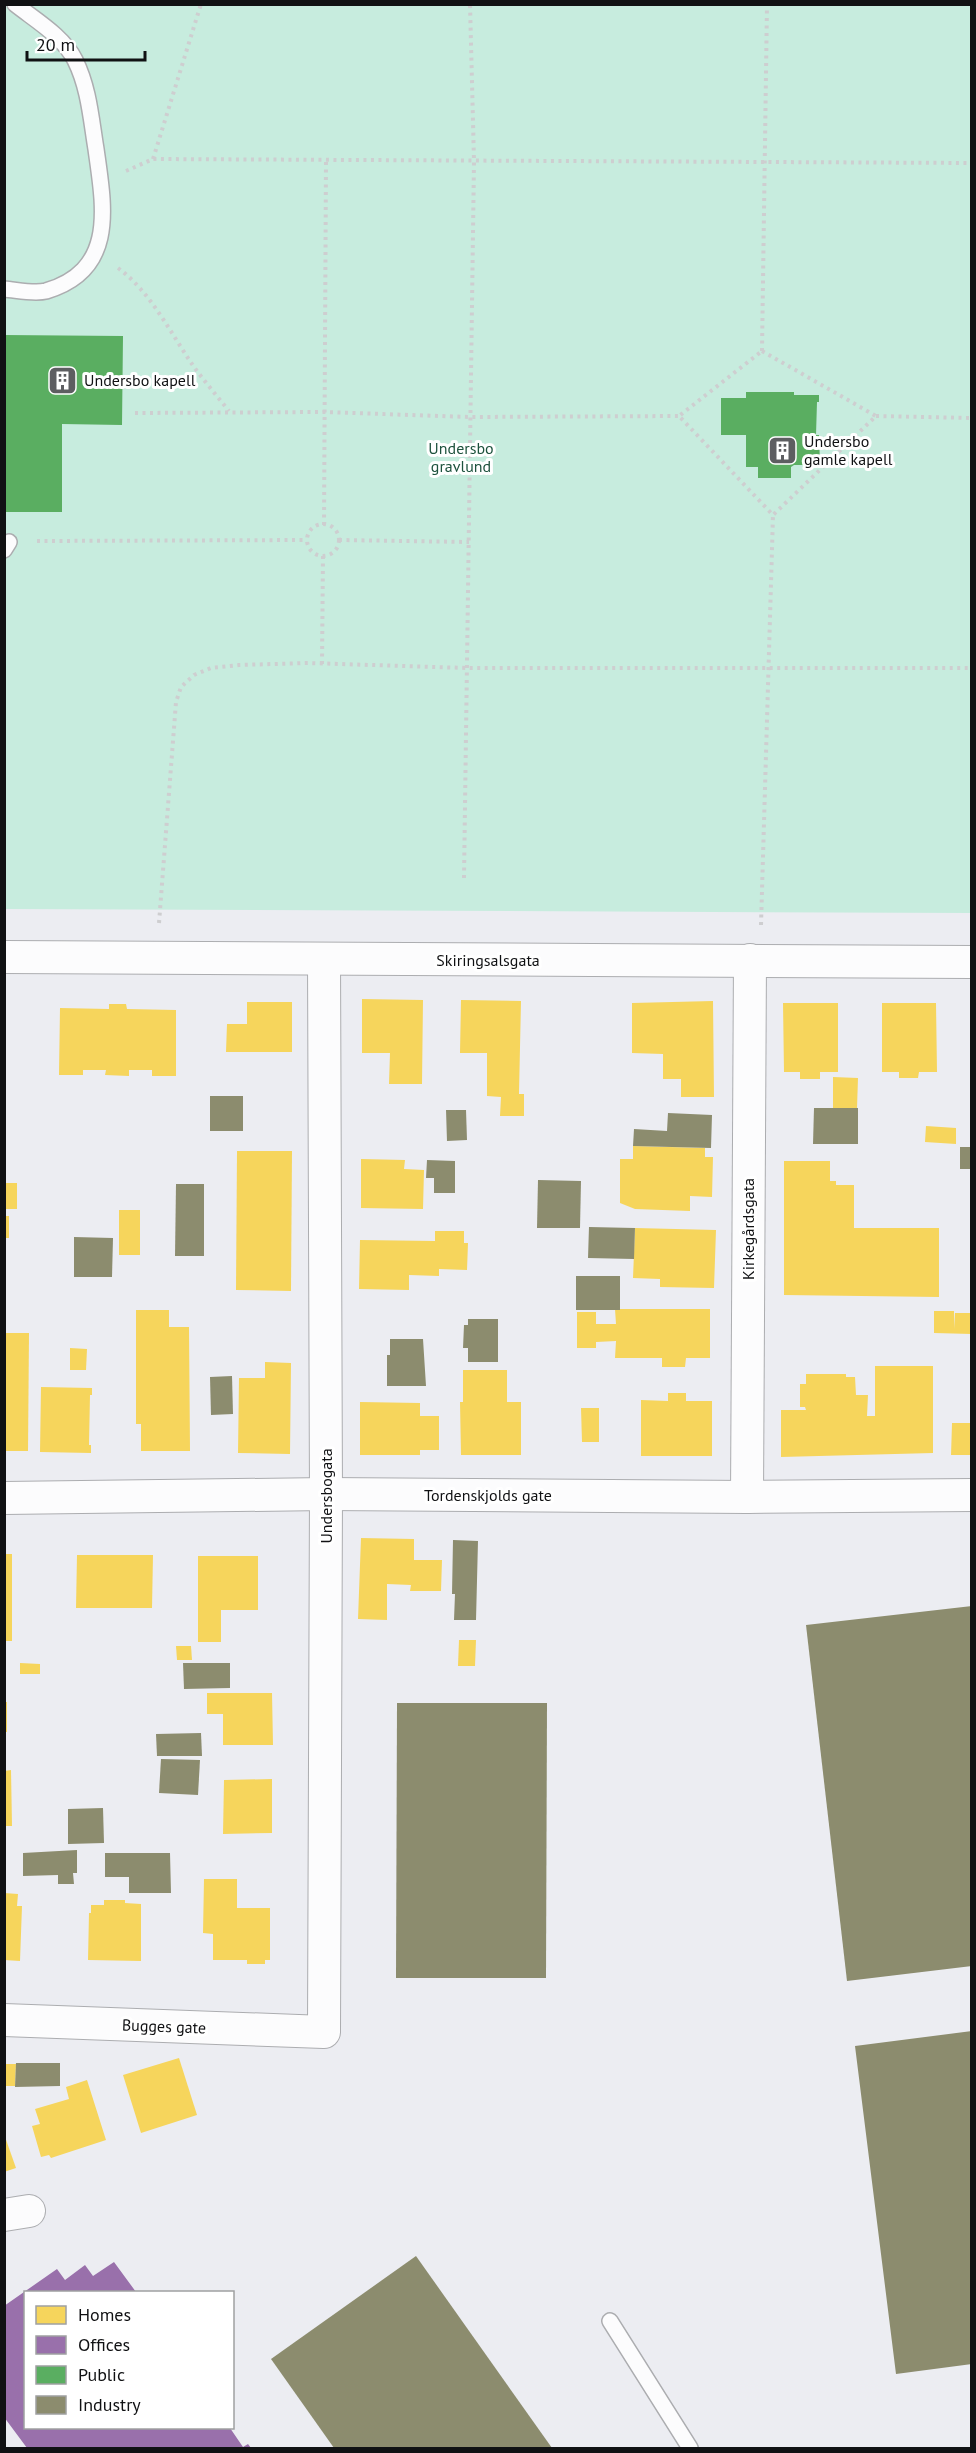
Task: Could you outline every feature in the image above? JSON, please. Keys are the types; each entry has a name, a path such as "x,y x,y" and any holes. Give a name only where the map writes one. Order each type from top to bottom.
{"street":[{"name":"Skiringsalsgata","path":"4,957 972,962"},
{"name":"Undersbogata","path":"324,959 326,1494 324,2032"},
{"name":"Kirkegårdsgata","path":"747,1497 755,960"},
{"name":"Tordenskjolds gate","path":"4,1498 326,1494 747,1497 972,1495"},
{"name":"Bugges gate","path":"4,2020 324,2032"}],"lane":[{"path":"4,289 44,292 79,275 97,252 104,221 87,93 75,59 54,35 15,4"},
{"path":"610,2321 690,2448"}],"path":[{"path":"201,4 153,159 972,163"},
{"path":"465,878 474,161 470,4"},
{"path":"762,351 767,4"},
{"path":"324,525 326,160"},
{"path":"97,252 127,274 153,306 195,369 229,411"},
{"path":"135,413 229,411 470,417 679,416 762,351"},
{"path":"762,351 876,416 972,418"},
{"path":"679,416 773,515"},
{"path":"755,960 769,668 773,515 876,416"},
{"path":"318,524 328,524 336,530 339,540 336,549 328,555 318,555 310,549 307,540 310,530 318,524"},
{"path":"7,546 307,540"},
{"path":"339,540 468,542"},
{"path":"322,664 323,555"},
{"path":"155,958 176,702 181,687 194,675 212,668 322,664 467,668 972,668"}],"green space":[{"name":"Undersbo gravlund","path":"5,5 971,5 971,913 5,909"}],"building: Homes":[{"path":"362,999 423,1000 422,1084 389,1084 390,1053 362,1053"},
{"path":"461,1000 521,1001 519,1094 524,1094 524,1116 500,1116 501,1097 487,1096 487,1053 460,1053"},
{"path":"713,1001 714,1097 681,1097 681,1079 663,1079 663,1054 632,1053 632,1003"},
{"path":"247,1002 292,1002 292,1052 226,1052 227,1024 247,1024"},
{"path":"783,1003 838,1003 838,1072 820,1072 820,1079 800,1079 800,1072 784,1072"},
{"path":"882,1003 936,1003 937,1072 919,1072 918,1078 899,1078 899,1072 882,1072"},
{"path":"109,1004 126,1004 127,1009 176,1010 176,1076 152,1076 152,1070 129,1070 129,1076 105,1075 106,1070 83,1070 83,1075 59,1075 60,1008 109,1009"},
{"path":"833,1077 858,1078 857,1108 833,1108"},
{"path":"926,1126 956,1128 956,1144 925,1142"},
{"path":"633,1146 705,1148 705,1157 713,1157 712,1197 690,1196 690,1211 635,1209 620,1203 620,1159 633,1159"},
{"path":"237,1151 292,1151 291,1291 236,1290"},
{"path":"361,1159 405,1160 404,1169 424,1170 423,1209 361,1208"},
{"path":"784,1161 830,1161 830,1181 836,1181 836,1185 854,1185 854,1228 939,1228 939,1297 784,1295"},
{"path":"4,1183 17,1183 17,1209 4,1209"},
{"path":"119,1210 140,1210 140,1255 119,1255"},
{"path":"4,1216 9,1216 9,1238 4,1238"},
{"path":"635,1228 716,1230 714,1288 660,1287 660,1279 633,1278"},
{"path":"435,1231 464,1231 464,1243 468,1243 467,1270 439,1269 439,1276 409,1275 409,1290 359,1289 360,1240 435,1241"},
{"path":"615,1309 710,1309 710,1358 686,1358 685,1367 662,1367 662,1358 615,1358 616,1341 596,1342 596,1348 577,1348 577,1312 596,1312 596,1324 616,1324"},
{"path":"136,1310 169,1310 169,1327 189,1327 190,1451 141,1451 141,1424 136,1424"},
{"path":"934,1311 954,1311 954,1329 955,1313 970,1313 972,1334 934,1333"},
{"path":"4,1333 29,1333 28,1451 4,1451"},
{"path":"70,1348 87,1349 86,1370 70,1370"},
{"path":"265,1362 291,1363 290,1454 238,1453 239,1378 265,1378"},
{"path":"875,1366 933,1366 933,1453 781,1457 781,1410 806,1410 805,1407 800,1407 800,1384 806,1384 806,1374 846,1374 846,1377 855,1377 856,1395 868,1395 867,1416 875,1416"},
{"path":"463,1370 507,1370 507,1402 521,1402 521,1455 461,1455 460,1402 463,1402"},
{"path":"41,1387 92,1388 89,1445 91,1445 91,1453 40,1452"},
{"path":"668,1393 686,1393 686,1401 712,1401 712,1456 641,1456 641,1400 668,1401"},
{"path":"360,1402 420,1403 420,1416 439,1416 439,1450 420,1450 420,1455 360,1455"},
{"path":"581,1408 599,1408 599,1442 582,1442"},
{"path":"952,1423 972,1423 972,1455 951,1455"},
{"path":"361,1538 414,1539 414,1560 442,1560 441,1591 410,1591 411,1585 387,1584 387,1620 358,1619"},
{"path":"4,1554 12,1554 12,1641 4,1641"},
{"path":"77,1555 153,1555 152,1608 76,1608"},
{"path":"198,1556 258,1556 258,1610 221,1610 221,1642 198,1642"},
{"path":"459,1640 476,1640 475,1666 458,1666"},
{"path":"176,1646 191,1646 192,1660 177,1660"},
{"path":"20,1663 40,1664 40,1674 20,1674"},
{"path":"207,1693 272,1693 273,1745 223,1745 223,1714 207,1714"},
{"path":"4,1702 7,1702 7,1732 4,1732"},
{"path":"11,1770 12,1826 4,1826 4,1771"},
{"path":"272,1779 272,1833 223,1834 224,1780"},
{"path":"204,1879 237,1879 237,1908 270,1908 270,1960 265,1960 265,1964 247,1964 247,1960 213,1960 213,1934 203,1933"},
{"path":"4,1893 18,1894 17,1906 22,1906 20,1961 4,1960"},
{"path":"104,1900 125,1900 125,1903 141,1904 141,1961 88,1960 91,1905 104,1905"},
{"path":"179,2058 197,2115 141,2133 123,2075"},
{"path":"4,2064 16,2064 15,2086 4,2086"},
{"path":"87,2080 106,2140 51,2158 49,2155 41,2157 32,2126 40,2124 35,2109 69,2099 66,2087"},
{"path":"4,2134 16,2168 4,2172"}],"building: Offices":[{"path":"114,2262 135,2291 25,2291 57,2269 65,2280 85,2265 93,2276"},
{"path":"24,2292 24,2429 231,2429 243,2447 248,2444 251,2448 27,2448 4,2417 4,2306"}],"building: Public":[{"name":"Undersbo kapell","path":"4,335 123,336 122,425 62,424 62,512 4,512"},
{"name":"Undersbo gamle kapell","path":"746,392 794,392 794,395 819,395 816,435 819,435 820,465 794,465 791,467 791,478 758,478 758,467 746,467 746,435 721,435 721,398 746,398"}],"building: Industry":[{"path":"210,1096 243,1096 243,1131 210,1131"},
{"path":"814,1108 858,1108 858,1144 813,1144"},
{"path":"446,1110 466,1110 467,1140 447,1141"},
{"path":"668,1113 712,1115 711,1148 633,1146 634,1129 667,1131"},
{"path":"960,1147 972,1147 972,1169 960,1169"},
{"path":"427,1160 455,1161 455,1193 434,1193 434,1178 426,1178"},
{"path":"538,1180 581,1181 580,1228 537,1228"},
{"path":"176,1184 204,1184 204,1256 175,1256"},
{"path":"589,1227 635,1228 634,1259 588,1258"},
{"path":"74,1237 113,1238 112,1277 74,1277"},
{"path":"576,1276 620,1276 620,1310 576,1310"},
{"path":"468,1319 498,1319 498,1362 468,1362 468,1348 463,1348 464,1325 468,1325"},
{"path":"390,1339 423,1339 426,1386 387,1386 387,1355 390,1355"},
{"path":"232,1376 233,1414 211,1415 210,1377"},
{"path":"453,1540 478,1541 476,1620 454,1620"},
{"path":"972,1606 972,1966 847,1981 806,1625"},
{"path":"183,1663 230,1663 230,1688 184,1689"},
{"path":"397,1703 547,1703 546,1978 396,1978"},
{"path":"201,1733 202,1756 157,1756 156,1734"},
{"path":"161,1759 200,1760 198,1795 159,1793"},
{"path":"103,1808 104,1843 68,1844 68,1809"},
{"path":"77,1850 77,1873 73,1873 74,1884 58,1884 58,1875 23,1876 23,1853"},
{"path":"105,1853 170,1853 171,1893 129,1893 129,1877 105,1877"},
{"path":"972,2031 972,2364 896,2374 855,2046"},
{"path":"16,2063 60,2063 60,2086 15,2087"},
{"path":"416,2256 552,2448 334,2448 271,2359"}],"place":[{"name":"Undersbo kapell","path":"63,380"},
{"name":"Undersbo gamle kapell","path":"783,450"}]}
